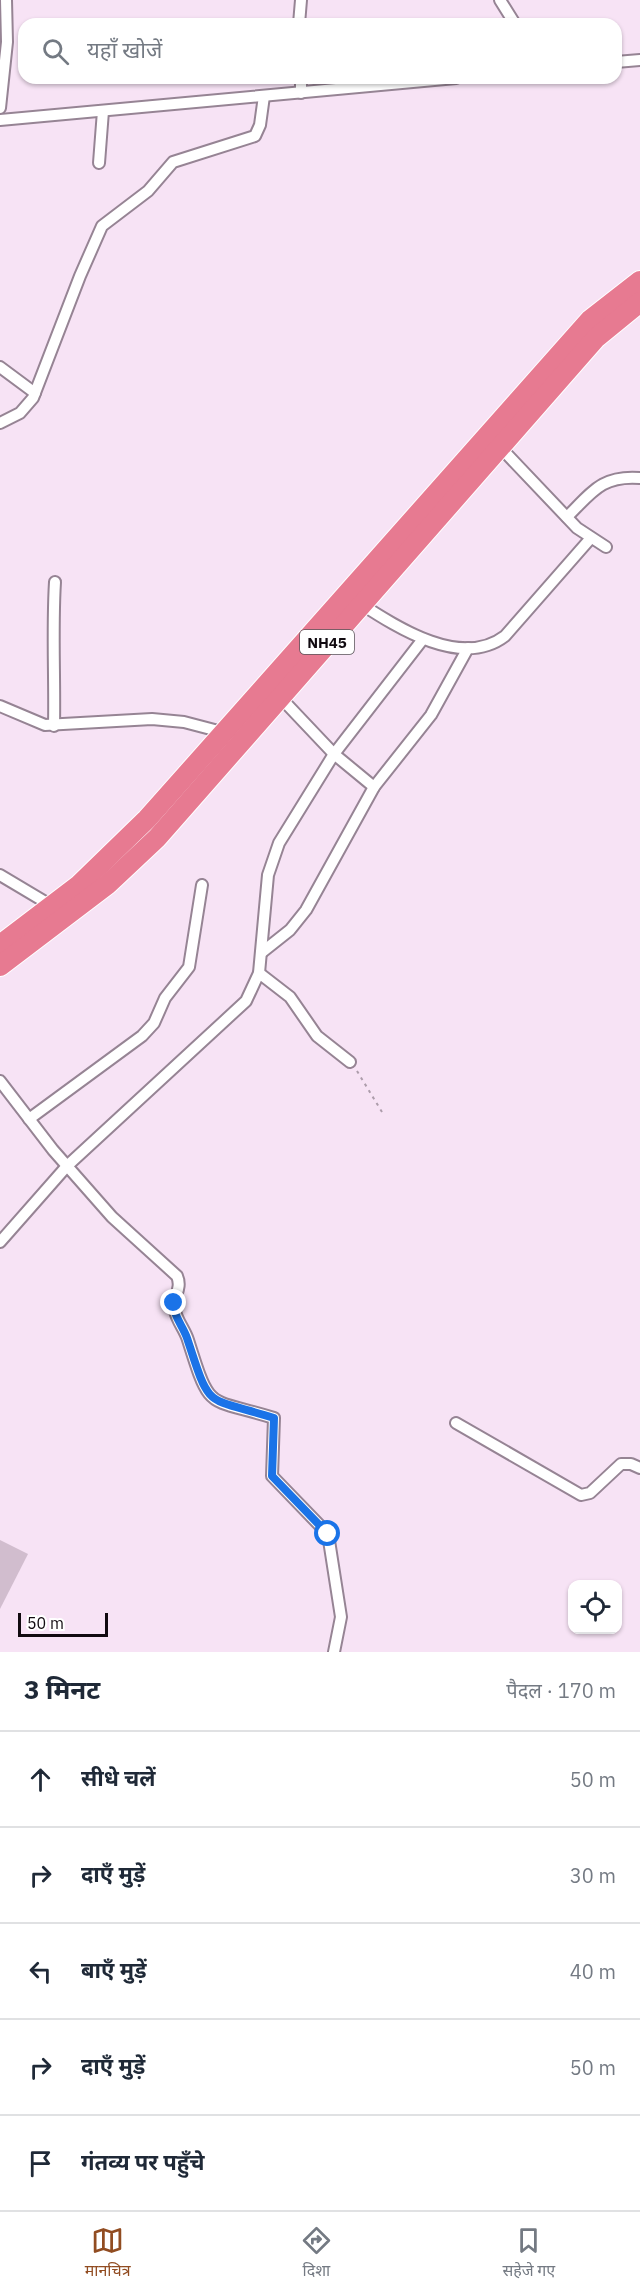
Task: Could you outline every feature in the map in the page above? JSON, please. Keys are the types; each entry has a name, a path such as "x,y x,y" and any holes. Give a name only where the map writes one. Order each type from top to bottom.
{"highway":[{"name":"NH45","path":"0,945 52,906 118,849 226,733 590,320 640,281"},
{"name":"NH45","path":"0,966 82,905 133,861 193,797 596,338 640,302"}],"street":[{"path":"0,108 8,42 6,0"},
{"path":"300,18 301,0"},
{"path":"501,0 512,18"},
{"path":"622,62 640,60"},
{"path":"300,84 301,93"},
{"path":"0,120 394,84"},
{"path":"0,423 20,413 35,393 80,276 102,226 148,191 173,162 255,136 260,125 264,96"},
{"path":"99,163 103,111"},
{"path":"0,367 35,393"},
{"path":"501,447 590,539 606,547"},
{"path":"567,517 602,483 620,477 640,478"},
{"path":"361,604 394,625 423,639 468,648 487,646 505,636 590,539"},
{"path":"54,582 52,614 55,668 54,726"},
{"path":"0,1242 67,1166 246,1002 259,973 265,892 272,860 291,821 334,754 423,639"},
{"path":"261,953 290,930 306,910 374,787 431,715 468,648"},
{"path":"280,697 334,754 374,787"},
{"path":"0,706 34,722 54,726 152,719 184,722 226,733"},
{"path":"0,875 52,906"},
{"path":"29,1119 141,1036 154,1023 165,998 189,967 202,885"},
{"path":"259,973 290,997 317,1036 350,1062"},
{"path":"0,1081 67,1166 124,1229 177,1276 179,1291 174,1303 175,1312 186,1333 198,1376 208,1394 221,1404 274,1418 272,1476 328,1534 340,1617 334,1652"},
{"path":"456,1423 581,1495 590,1493 621,1464 631,1464 640,1468"}],"path":[{"path":"350,1062 364,1079 382,1112"}],"building":[{"path":"0,1540 28,1554 0,1609"}],"route":[{"path":"174,1303 175,1312 186,1333 203,1388 221,1404 274,1418 272,1476 328,1534"}]}
